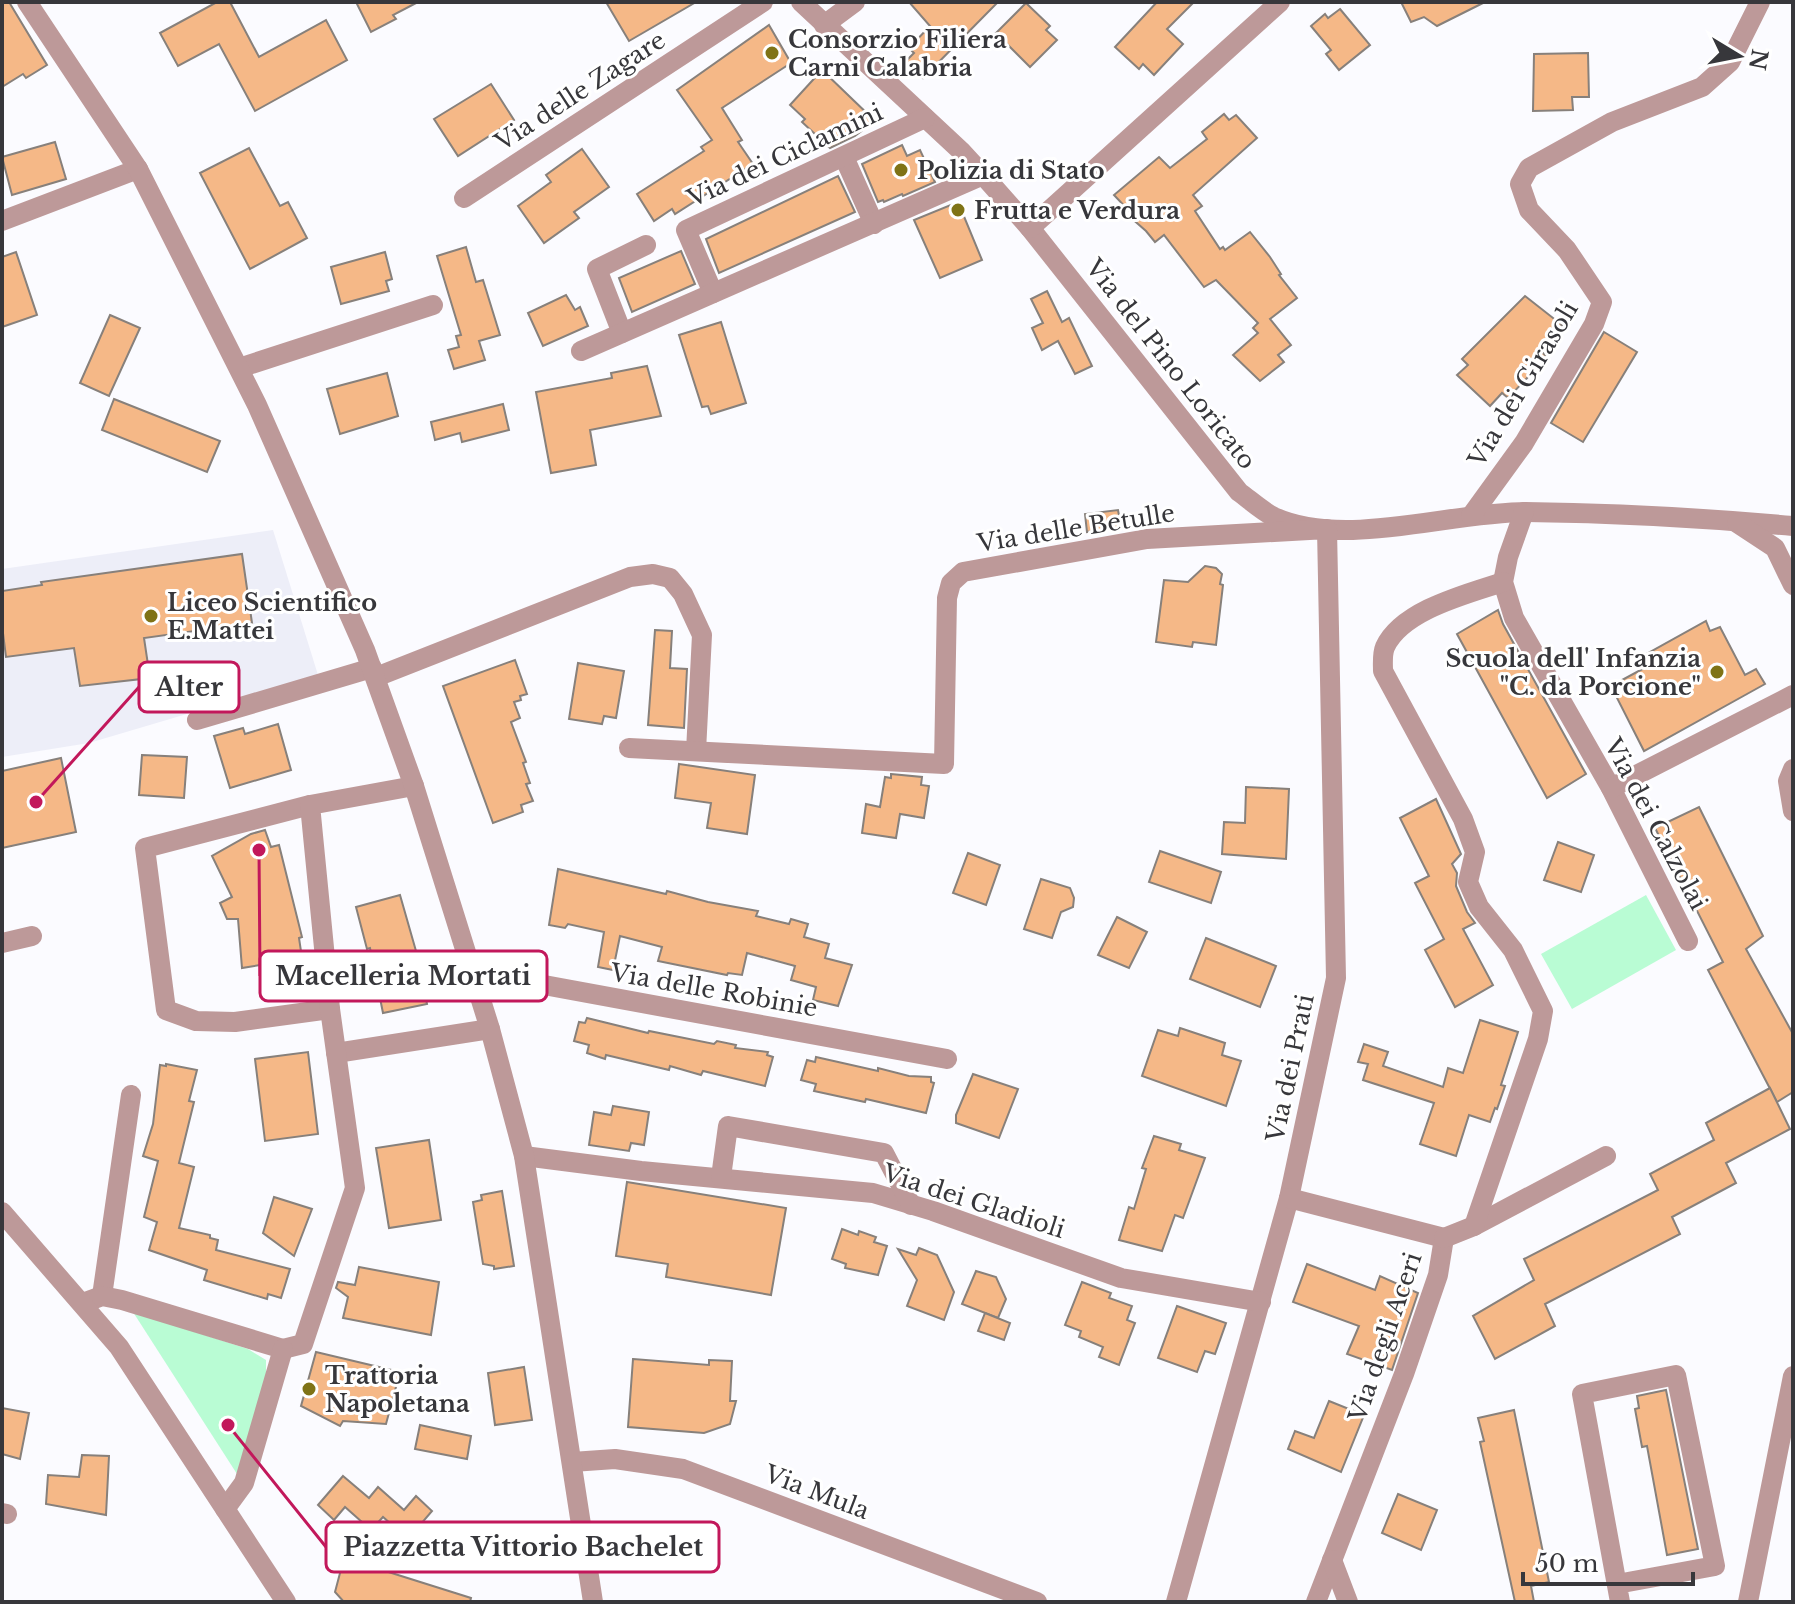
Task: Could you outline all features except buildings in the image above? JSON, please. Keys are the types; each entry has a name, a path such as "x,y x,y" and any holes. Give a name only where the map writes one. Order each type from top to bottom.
{"street":[{"path":"27,2 138,169 239,368 339,586 374,672 473,972 524,1156 593,1602"},
{"name":"Via delle Zagare","path":"464,198 763,2"},
{"name":"Via del Pino Loricato","path":"801,2 983,175 1030,228 1239,492 1272,516 1303,526 1341,531 1524,512 1793,526"},
{"path":"824,25 855,2"},
{"path":"1030,228 1280,2"},
{"name":"Via dei Girasoli","path":"1471,516 1524,443 1594,324 1602,302 1567,250 1529,210 1520,184 1529,168 1612,122 1702,87 1730,62 1760,2"},
{"name":"Via dei Ciclamini","path":"713,293 686,230 925,118"},
{"path":"844,157 874,224"},
{"path":"2,221 138,169"},
{"path":"581,351 983,175"},
{"path":"622,333 597,269 646,245"},
{"path":"239,368 433,305"},
{"path":"1474,1226 1538,1039 1543,1011 1513,950 1479,907 1468,882 1475,852 1463,819 1383,671 1384,649 1399,628 1443,602 1503,582 1524,512"},
{"path":"1733,521 1775,548 1793,585"},
{"name":"Via delle Betulle","path":"629,748 944,764 947,598 951,583 963,572 1147,539 1327,529"},
{"name":"Via dei Prati","path":"1176,1602 1289,1198 1336,978 1327,529"},
{"path":"197,720 374,672 630,577 653,574 670,578 683,594 702,635 696,751"},
{"name":"Via dei Calzolai","path":"1503,582 1514,618 1611,788 1688,941"},
{"path":"1611,788 1793,695"},
{"path":"1793,769 1788,781 1793,811"},
{"path":"330,1009 235,1022 196,1021 166,1010 145,848 310,805 414,786"},
{"path":"92,1300 122,1300 283,1349 303,1344 355,1188 330,1009 310,805"},
{"path":"2,943 32,936"},
{"name":"Via delle Robinie","path":"473,972 947,1059"},
{"path":"336,1053 490,1029"},
{"path":"92,1300 131,1095"},
{"path":"721,1177 728,1126 884,1153 911,1205"},
{"name":"Via dei Gladioli","path":"524,1156 641,1171 873,1193 1121,1278 1261,1302"},
{"path":"1444,1238 1474,1226 1606,1156"},
{"name":"Via degli Aceri","path":"1289,1198 1444,1238 1438,1275 1409,1360 1316,1602"},
{"path":"2,1212 92,1300 119,1347 286,1602"},
{"path":"225,1509 244,1483 283,1349"},
{"path":"1676,1375 1715,1566 1619,1593 1582,1394 1676,1375"},
{"path":"1749,1599 1793,1376"},
{"name":"Via Mula","path":"572,1462 615,1459 683,1469 1037,1602"},
{"path":"1332,1560 1348,1602"}],"shaded area":[{"name":"Liceo Scientifico E.Mattei","path":"273,530 318,675 89,743 2,757 2,569"}],"green space":[{"path":"1646,895 1676,950 1572,1009 1541,954"},
{"path":"133,1312 248,1349 266,1360 266,1376 237,1474"}],"place":[{"name":"Consorzio Filiera Carni Calabria","path":"772,53"},
{"name":"Polizia di Stato","path":"901,170"},
{"name":"Frutta e Verdura","path":"958,210"},
{"name":"Liceo Scientifico E.Mattei","path":"151,616"},
{"name":"Scuola dell' Infanzia \"C. da Porcione\"","path":"1717,672"},
{"name":"Alter","path":"36,802"},
{"name":"Macelleria Mortati","path":"259,850"},
{"name":"Trattoria Napoletana","path":"309,1389"},
{"name":"Piazzetta Vittorio Bachelet","path":"228,1425"}]}
